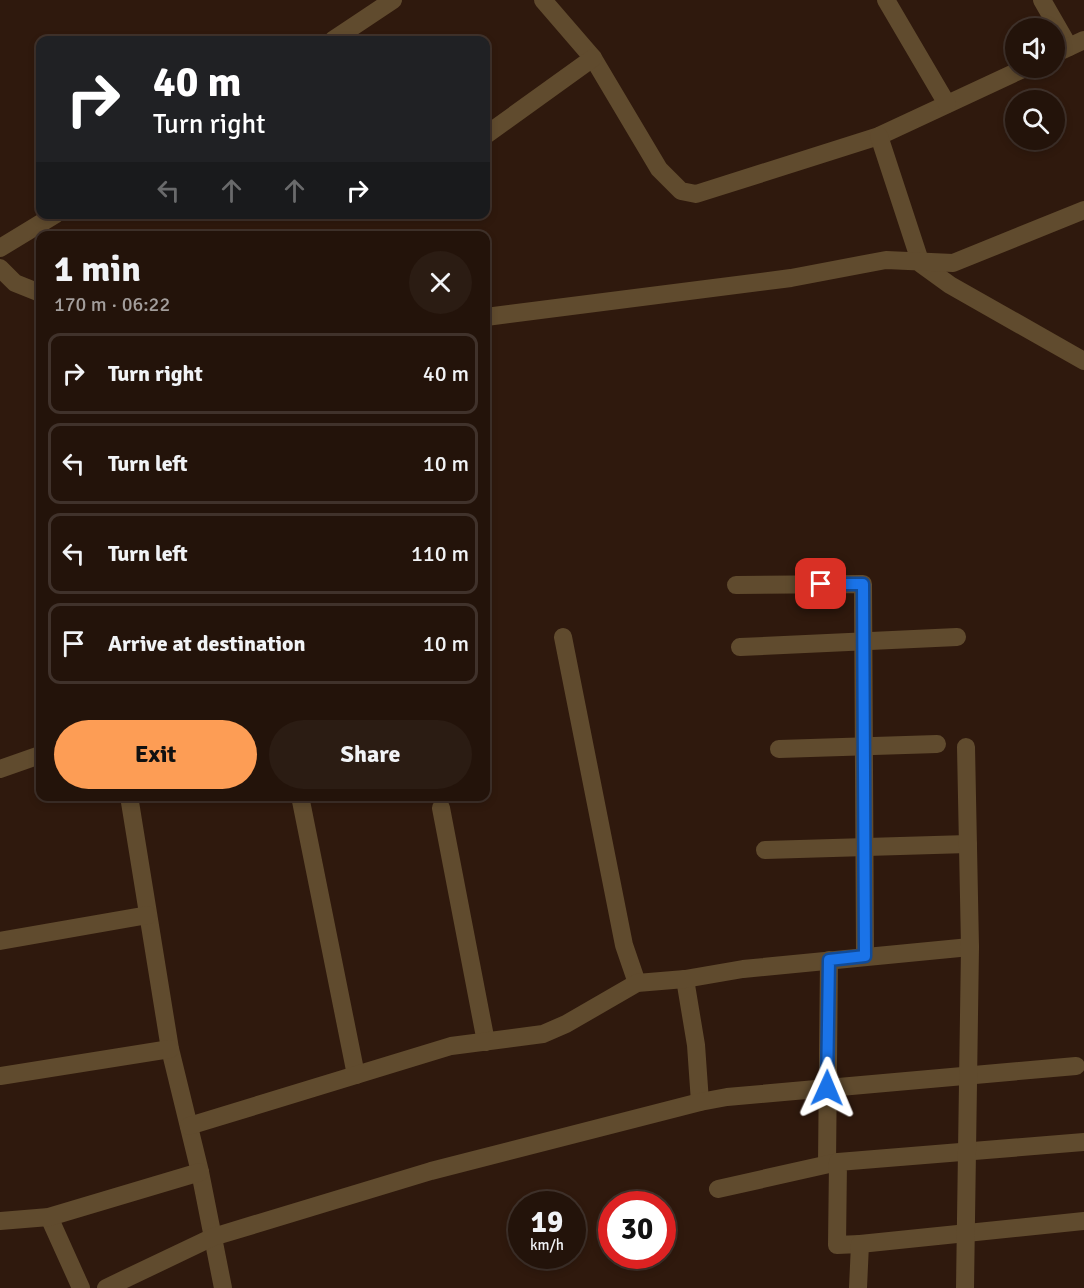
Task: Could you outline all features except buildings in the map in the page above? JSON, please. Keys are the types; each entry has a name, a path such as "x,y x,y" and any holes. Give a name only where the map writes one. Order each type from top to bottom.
{"street":[{"path":"339,36 393,0"},
{"path":"543,0 593,58 659,169 681,191 696,194 879,136 1005,77"},
{"path":"886,0 947,104"},
{"path":"1042,0 1069,47"},
{"path":"490,132 593,58"},
{"path":"879,136 921,264 950,285 1084,361"},
{"path":"490,316 791,278 886,260 921,264 953,263 1084,210"},
{"path":"0,248 48,219"},
{"path":"0,268 15,283 36,291"},
{"path":"736,585 863,584 865,956"},
{"path":"563,637 624,945 637,983"},
{"path":"740,647 957,637"},
{"path":"779,749 937,744"},
{"path":"965,1288 970,947 966,747"},
{"path":"0,769 36,756"},
{"path":"130,801 170,1049 200,1172 223,1288"},
{"path":"301,801 356,1075"},
{"path":"441,808 486,1042"},
{"path":"765,850 968,844"},
{"path":"0,941 148,915"},
{"path":"189,1126 451,1046 543,1034 566,1024 637,983 685,979 743,969 970,947"},
{"path":"829,960 827,1088 837,1245 1084,1221"},
{"path":"685,979 696,1045 699,1102"},
{"path":"0,1076 170,1049"},
{"path":"106,1288 213,1238 431,1171 699,1102 1076,1065"},
{"path":"718,1189 832,1163 1084,1142"},
{"path":"0,1221 49,1217 200,1172"},
{"path":"49,1217 81,1288"},
{"path":"858,1288 860,1244"}],"route":[{"path":"821,584 863,584 865,956 829,960 827,1088"}]}
